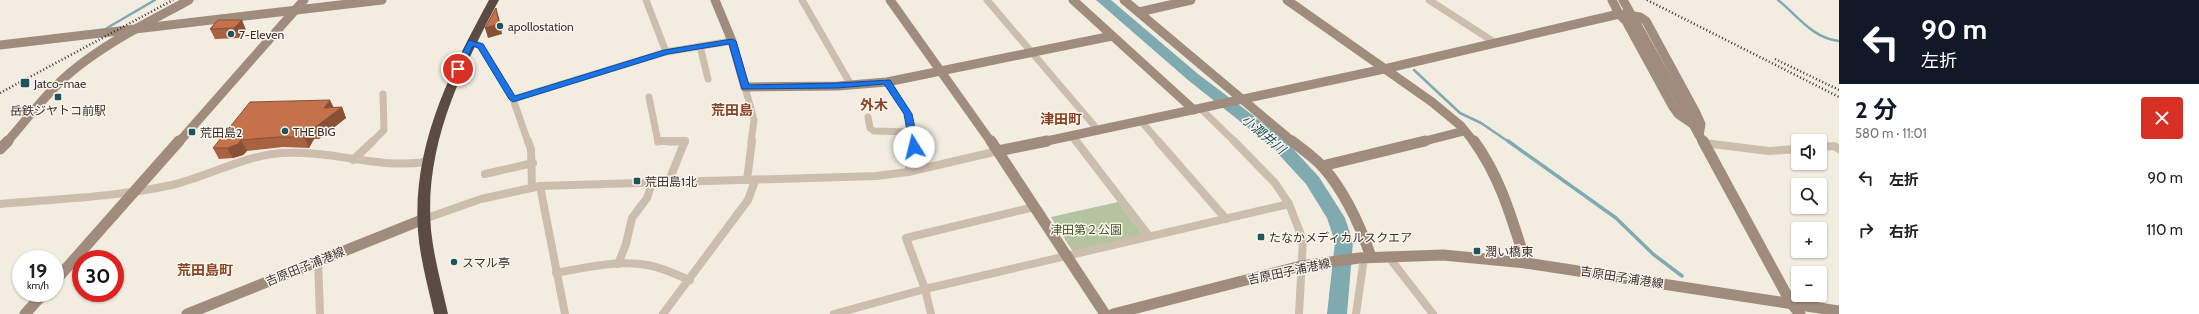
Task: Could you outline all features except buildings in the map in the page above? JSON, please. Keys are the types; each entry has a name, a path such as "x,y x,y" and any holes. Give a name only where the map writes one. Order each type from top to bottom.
{"highway":[{"path":"440,314 428,253 424,219 426,162 436,120 471,42 494,0"}],"street":[{"path":"0,149 70,74 93,55 189,0"},
{"path":"64,271 304,0"},
{"path":"0,45 382,0"},
{"path":"646,0 666,52"},
{"path":"663,314 690,280 748,200 751,180 754,120 732,41 715,0"},
{"path":"802,0 851,85"},
{"path":"890,0 998,151 1106,314"},
{"path":"987,0 1098,130"},
{"path":"1073,0 1260,166 1275,183 1290,204 1303,240 1305,265 1299,314"},
{"path":"1124,0 1322,166 1340,190 1360,225 1365,258 1358,291 1356,314"},
{"path":"1139,12 1191,0"},
{"path":"1287,0 1384,69 1420,91 1442,108 1464,131 1483,154 1495,174 1526,263"},
{"path":"1429,0 1494,42"},
{"path":"1612,0 1626,21 1673,107 1678,114 1694,125"},
{"path":"1623,0 1702,139 1793,308 1800,314"},
{"path":"424,219 470,203 536,187 876,176 908,172 998,151 1384,69 1494,42 1620,14 1640,17 1646,21 1696,113 1701,124 1702,139"},
{"path":"745,88 851,85 887,82 1112,36"},
{"path":"513,99 666,52 732,41"},
{"path":"471,42 481,46 513,99 531,149 536,187 565,314"},
{"path":"700,46 708,79"},
{"path":"887,82 908,114 914,147 908,172"},
{"path":"353,160 384,130 383,94"},
{"path":"649,97 658,142 685,141 680,157 668,182"},
{"path":"868,117 870,128 874,131 912,132"},
{"path":"1141,121 1226,218"},
{"path":"1322,166 1464,131"},
{"path":"1072,136 1149,236"},
{"path":"1702,139 1769,151 1791,149"},
{"path":"1827,146 1834,146 1839,149"},
{"path":"0,204 172,185 255,158 298,152 409,166 426,162"},
{"path":"485,174 533,163"},
{"path":"618,264 626,244 632,218 647,198 652,183"},
{"path":"834,314 925,289 1290,204"},
{"path":"931,314 925,289 906,238 1034,207"},
{"name":"吉原田子浦港線","path":"187,314 209,309 318,261 424,219"},
{"name":"吉原田子浦港線","path":"1113,314 1305,265 1388,256 1442,255 1526,263 1793,308 1839,311"},
{"path":"1388,256 1433,314"},
{"path":"318,261 320,314"},
{"path":"556,273 589,266 618,264 647,265 690,280"},
{"path":"25,314 36,302"}],"green space":[{"name":"津田第２公園","path":"1118,202 1143,235 1073,252 1051,217"}],"waterway":[{"path":"107,28 155,0"},
{"name":"小潤井川","path":"1103,0 1193,77 1277,142 1313,181 1336,218 1344,242 1337,314"},
{"path":"1778,0 1813,31 1821,36 1839,41"},
{"path":"1414,70 1460,113 1481,123 1509,142"},
{"path":"1508,141 1616,218 1653,254 1682,276"}],"railway":[{"path":"0,93 173,0"},
{"path":"1647,0 1839,97"},
{"path":"1775,59 1839,90"}],"place":[{"name":"apollostation","path":"500,26"},
{"name":"7-Eleven","path":"231,34"},
{"name":"Jatco-mae","path":"25,83"},
{"name":"岳鉄ジヤトコ前駅","path":"58,97"},
{"name":"THE BIG","path":"285,131"},
{"name":"荒田島2","path":"192,132"},
{"name":"荒田島1北","path":"637,181"},
{"name":"たなかメディカルスクエア","path":"1261,237"},
{"name":"潤い橋東","path":"1477,251"},
{"name":"スマル亭","path":"454,262"}],"district":[{"name":"外木","path":"874,105"},
{"name":"荒田島","path":"732,110"},
{"name":"津田町","path":"1061,119"},
{"name":"荒田島町","path":"205,270"}],"route":[{"path":"458,69 471,42 481,46 513,99 666,52 732,41 745,88 838,86 887,82 908,114 914,147"}]}
